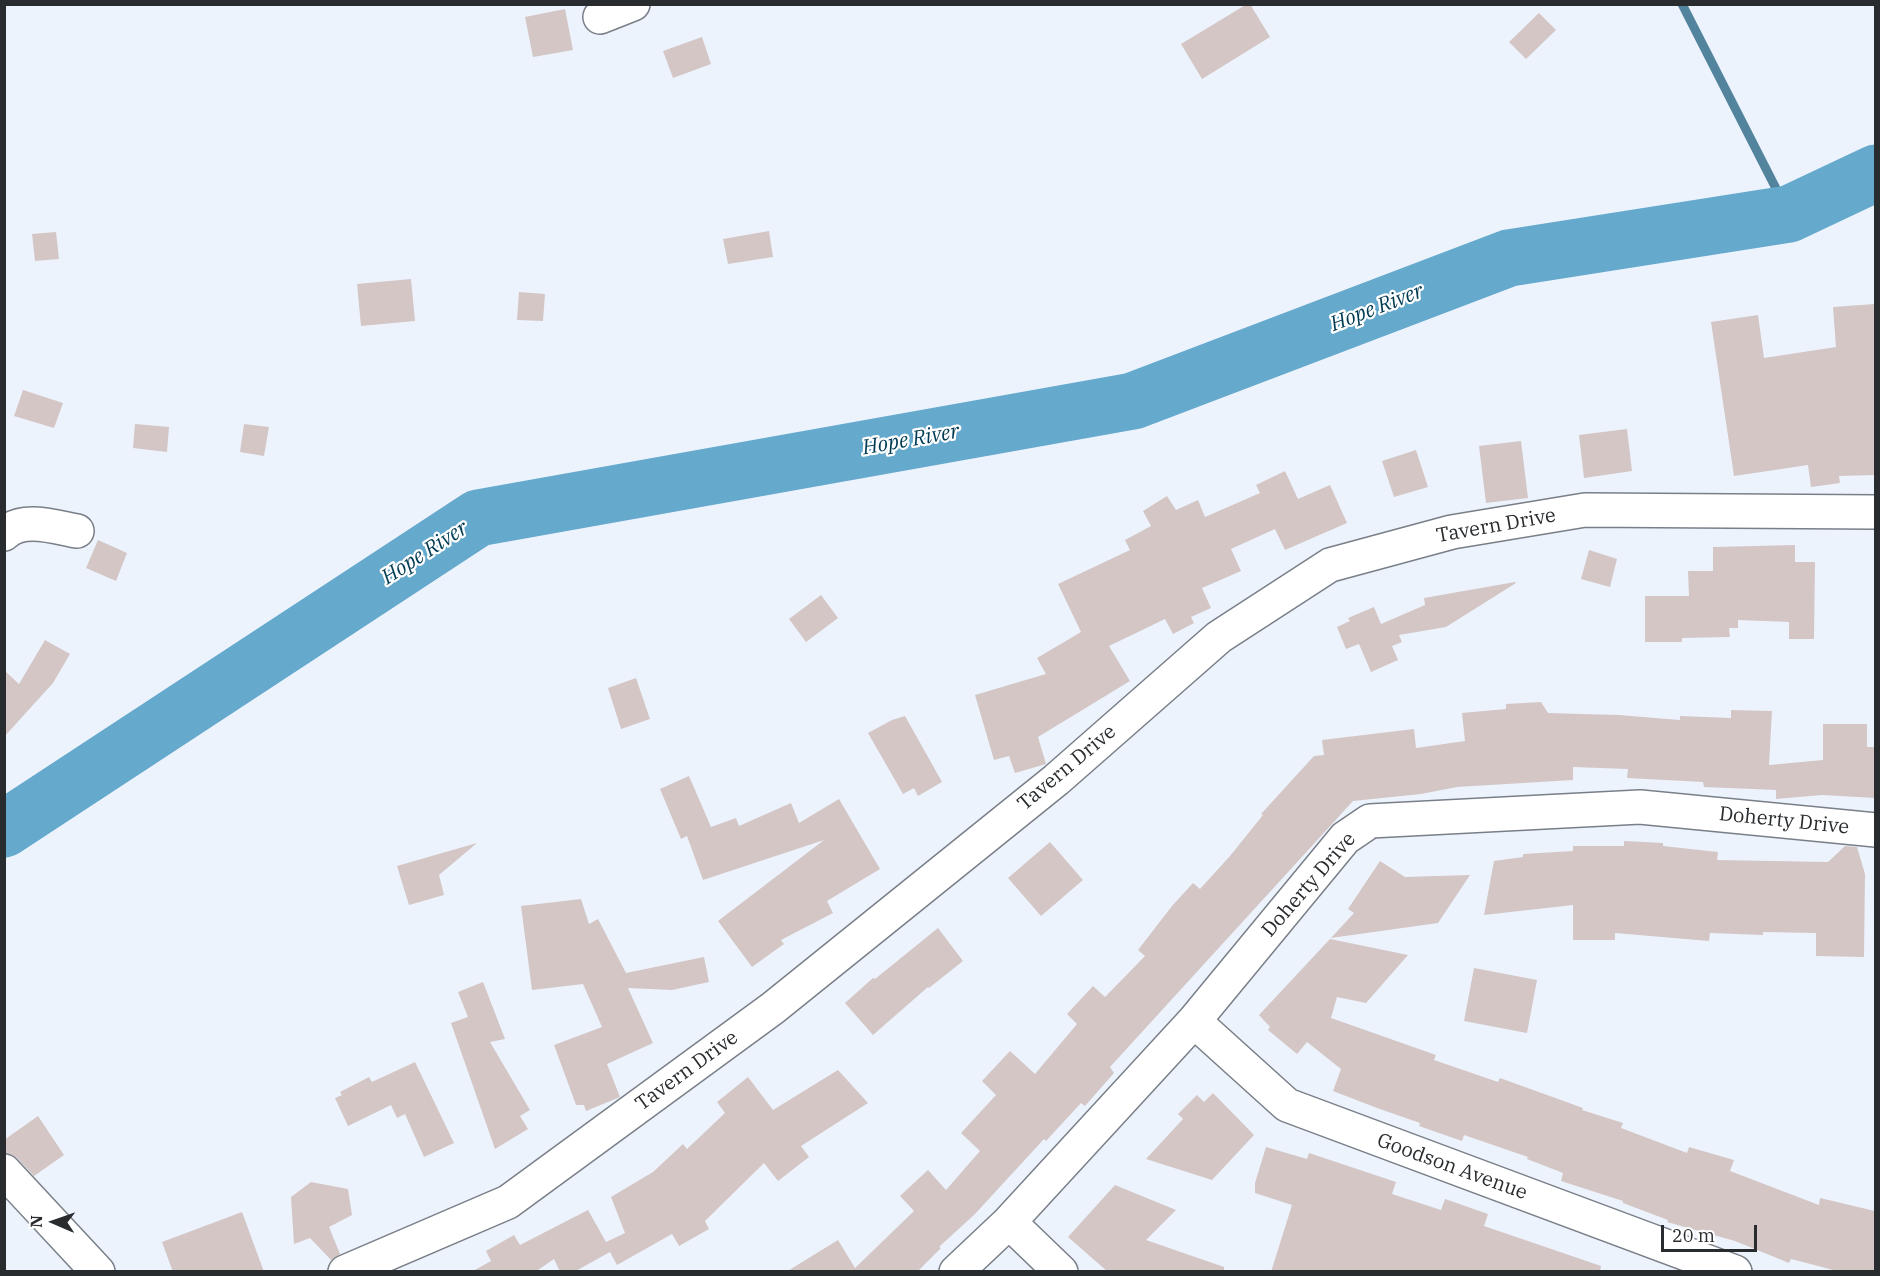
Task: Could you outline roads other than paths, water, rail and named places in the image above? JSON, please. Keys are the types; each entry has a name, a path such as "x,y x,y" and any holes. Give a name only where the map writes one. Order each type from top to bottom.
{"street":[{"path":"600,17 633,4"},
{"name":"Tavern Drive","path":"345,1272 508,1202 773,1008 1056,780 1219,637 1330,565 1452,532 1585,510 1875,512"},
{"path":"4,534 10,528 33,524 77,531"},
{"name":"Doherty Drive","path":"956,1272 1009,1222 1194,1021 1345,838 1370,821 1640,807 1875,830"},
{"name":"Goodson Avenue","path":"1194,1021 1287,1105 1735,1272"},
{"path":"4,1170 98,1272"},
{"path":"1009,1222 1061,1272"}],"waterway":[{"path":"1682,4 1789,214"},
{"name":"Hope River","path":"4,829 478,518 1133,401 1509,258 1789,214 1876,173"}]}
